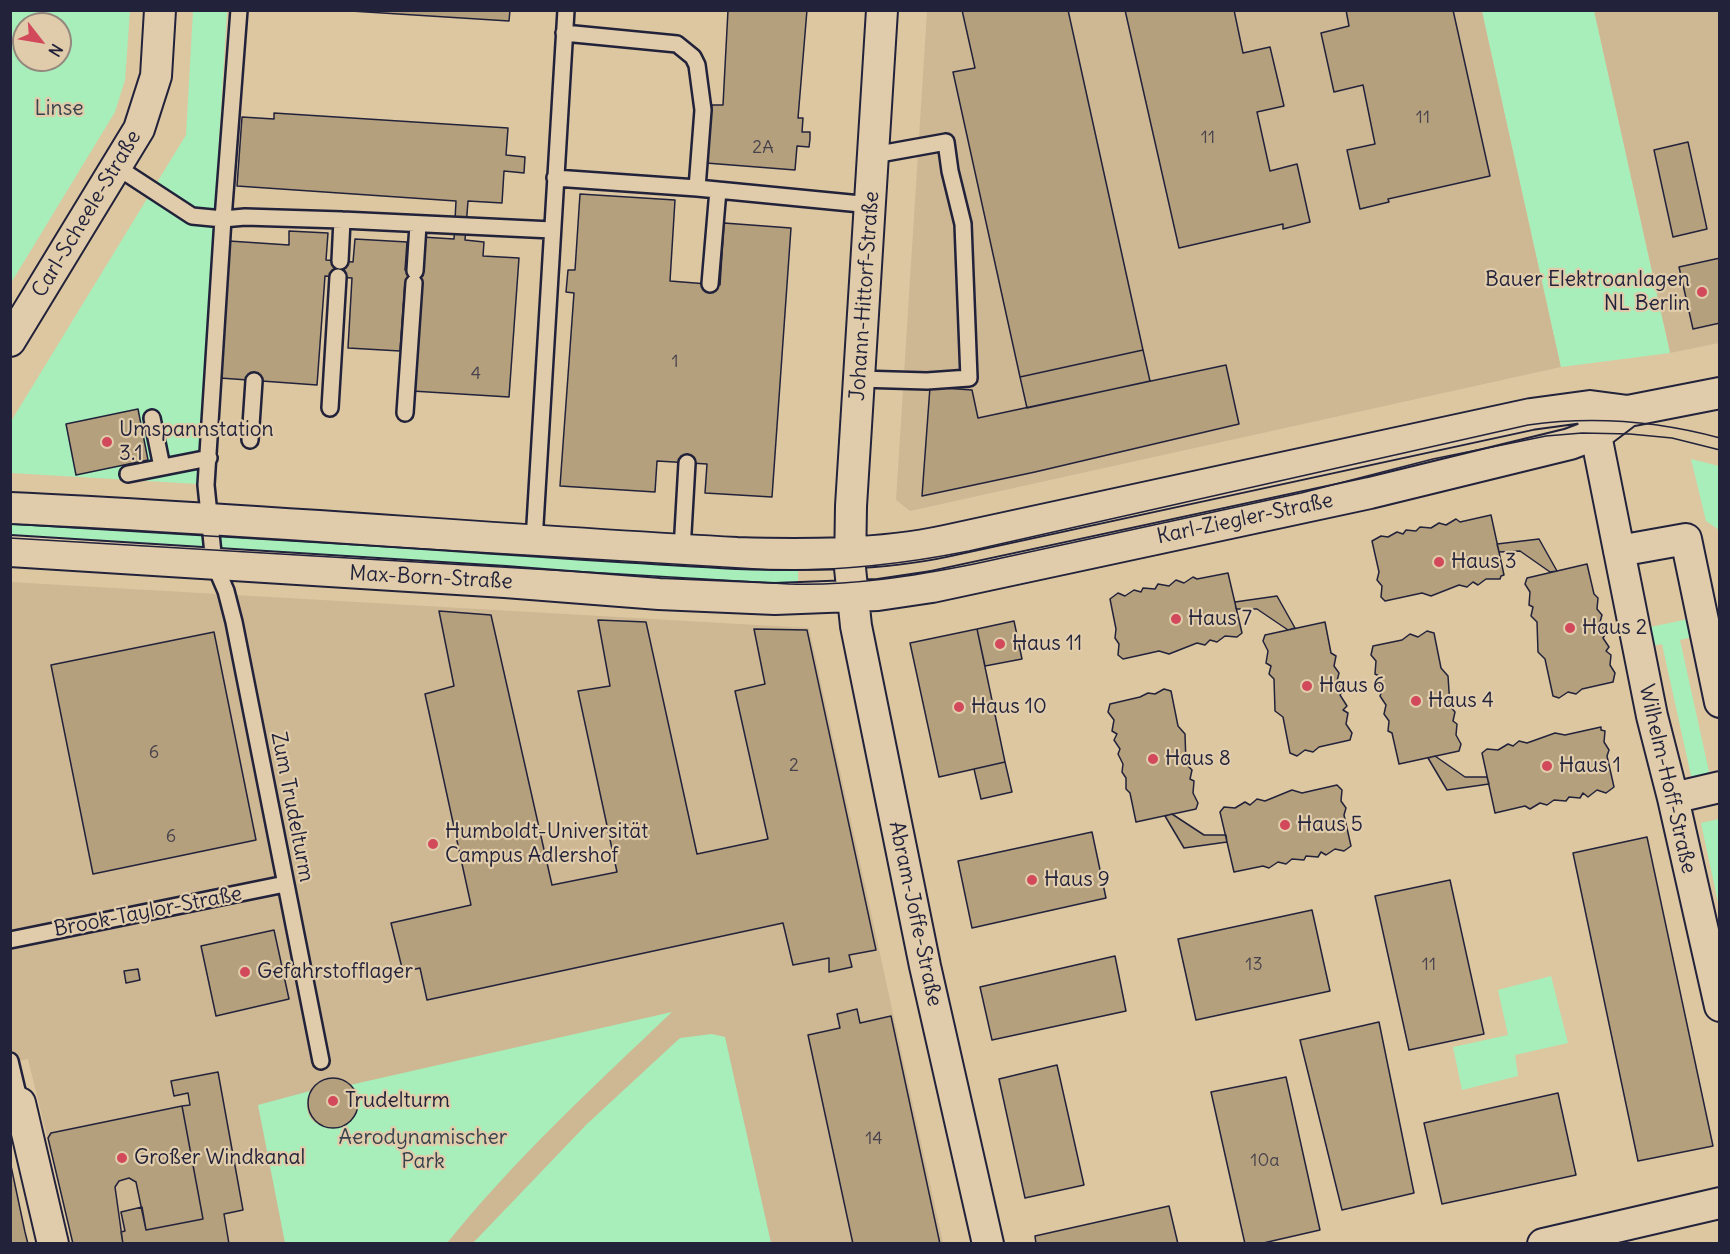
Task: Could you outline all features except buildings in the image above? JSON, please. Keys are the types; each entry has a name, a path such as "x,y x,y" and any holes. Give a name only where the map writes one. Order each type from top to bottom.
{"street":[{"name":"Carl-Scheele-Straße","path":"10,341 139,129 156,76 160,10"},
{"name":"Johann-Hittorf-Straße","path":"852,590 850,506 882,10"},
{"name":"Karl-Ziegler-Straße","path":"850,551 925,545 1531,414 1593,420 1719,393"},
{"name":"Karl-Ziegler-Straße","path":"852,590 901,593 1370,493 1570,444 1593,420"},
{"name":"Wilhelm-Hoff-Straße","path":"1593,420 1652,716 1719,1006"},
{"name":"Max-Born-Straße","path":"10,508 211,518 682,550 770,554 850,551"},
{"path":"1618,551 1686,539 1719,702"},
{"name":"Max-Born-Straße","path":"10,551 659,594 775,599 852,590"},
{"name":"Abram-Joffe-Straße","path":"852,590 856,626 925,966 988,1244"},
{"path":"1672,798 1719,787"},
{"path":"15,1104 53,1244"},
{"path":"1542,1244 1652,1231 1719,1203"}],"lane":[{"name":"Zum Trudelturm","path":"239,10 206,485 214,563 226,591 234,622 321,1061"},
{"path":"534,541 566,10"},
{"path":"564,33 677,44 693,57 697,65 703,110 697,188"},
{"path":"859,380 927,381 969,378 963,224 950,171 946,142 874,155"},
{"path":"117,167 192,216 223,219 245,217 342,220 552,231"},
{"path":"555,178 697,188 871,205"},
{"path":"710,284 718,190"},
{"path":"340,261 342,220"},
{"path":"405,413 418,225"},
{"path":"330,408 338,277"},
{"path":"250,440 254,381"},
{"path":"152,418 162,467"},
{"path":"128,474 208,458"},
{"path":"682,550 687,463"},
{"name":"Brook-Taylor-Straße","path":"10,940 285,884"},
{"path":"10,1061 15,1104"}],"shaded area":[{"path":"927,11 1482,11 1561,367 910,511 896,500"},
{"path":"1594,11 1719,11 1719,343 1670,353"},
{"name":"Humboldt-Universität Campus Adlershof","path":"10,582 809,628 943,1243 73,1243 28,1059 11,1063"}],"green space":[{"name":"Linse","path":"11,10 130,11 125,80 115,112 11,283"},
{"path":"193,11 227,11 198,484 11,473 10,423 186,135"},
{"path":"1482,11 1594,11 1670,353 1561,367"},
{"path":"1691,459 1719,466 1719,530 1706,521"},
{"path":"10,516 798,566 798,584 796,588 11,543"},
{"path":"1693,618 1697,636 1680,640 1710,776 1692,780 1662,644 1644,647 1641,629"},
{"path":"1719,819 1720,821 1719,907 1701,823"},
{"path":"1551,976 1568,1043 1515,1055 1518,1076 1462,1090 1453,1047 1508,1035 1498,990"},
{"name":"Aerodynamischer Park","path":"672,1012 584,1095 500,1182 447,1243 285,1243 258,1105 310,1091 307,1109 313,1120 323,1126 336,1127 348,1122 356,1114 358,1101 350,1085"},
{"name":"Aerodynamischer Park","path":"712,1034 725,1037 771,1243 473,1243 587,1124 680,1038"}],"tram line":[{"path":"10,524 773,570 847,568 920,560 969,551 1528,425 1576,421 1624,422 1648,424 1720,438"},
{"path":"10,538 789,584 859,582 974,564 1301,493 1433,459 1546,436 1582,433 1630,434 1672,438 1720,450"}],"place":[{"name":"Bauer Elektroanlagen NL Berlin","path":"1702,292"},
{"name":"Umspannstation 3.1","path":"107,442"},
{"name":"Haus 3","path":"1439,562"},
{"name":"Haus 7","path":"1176,619"},
{"name":"Haus 2","path":"1570,628"},
{"name":"Haus 11","path":"1000,644"},
{"name":"Haus 6","path":"1307,686"},
{"name":"Haus 4","path":"1416,701"},
{"name":"Haus 10","path":"959,707"},
{"name":"Haus 8","path":"1153,759"},
{"name":"Haus 1","path":"1547,766"},
{"name":"Haus 5","path":"1285,825"},
{"name":"Humboldt-Universität Campus Adlershof","path":"433,844"},
{"name":"Haus 9","path":"1032,880"},
{"name":"Gefahrstofflager","path":"245,972"},
{"name":"Trudelturm","path":"333,1101"},
{"name":"Großer Windkanal","path":"122,1158"}]}
